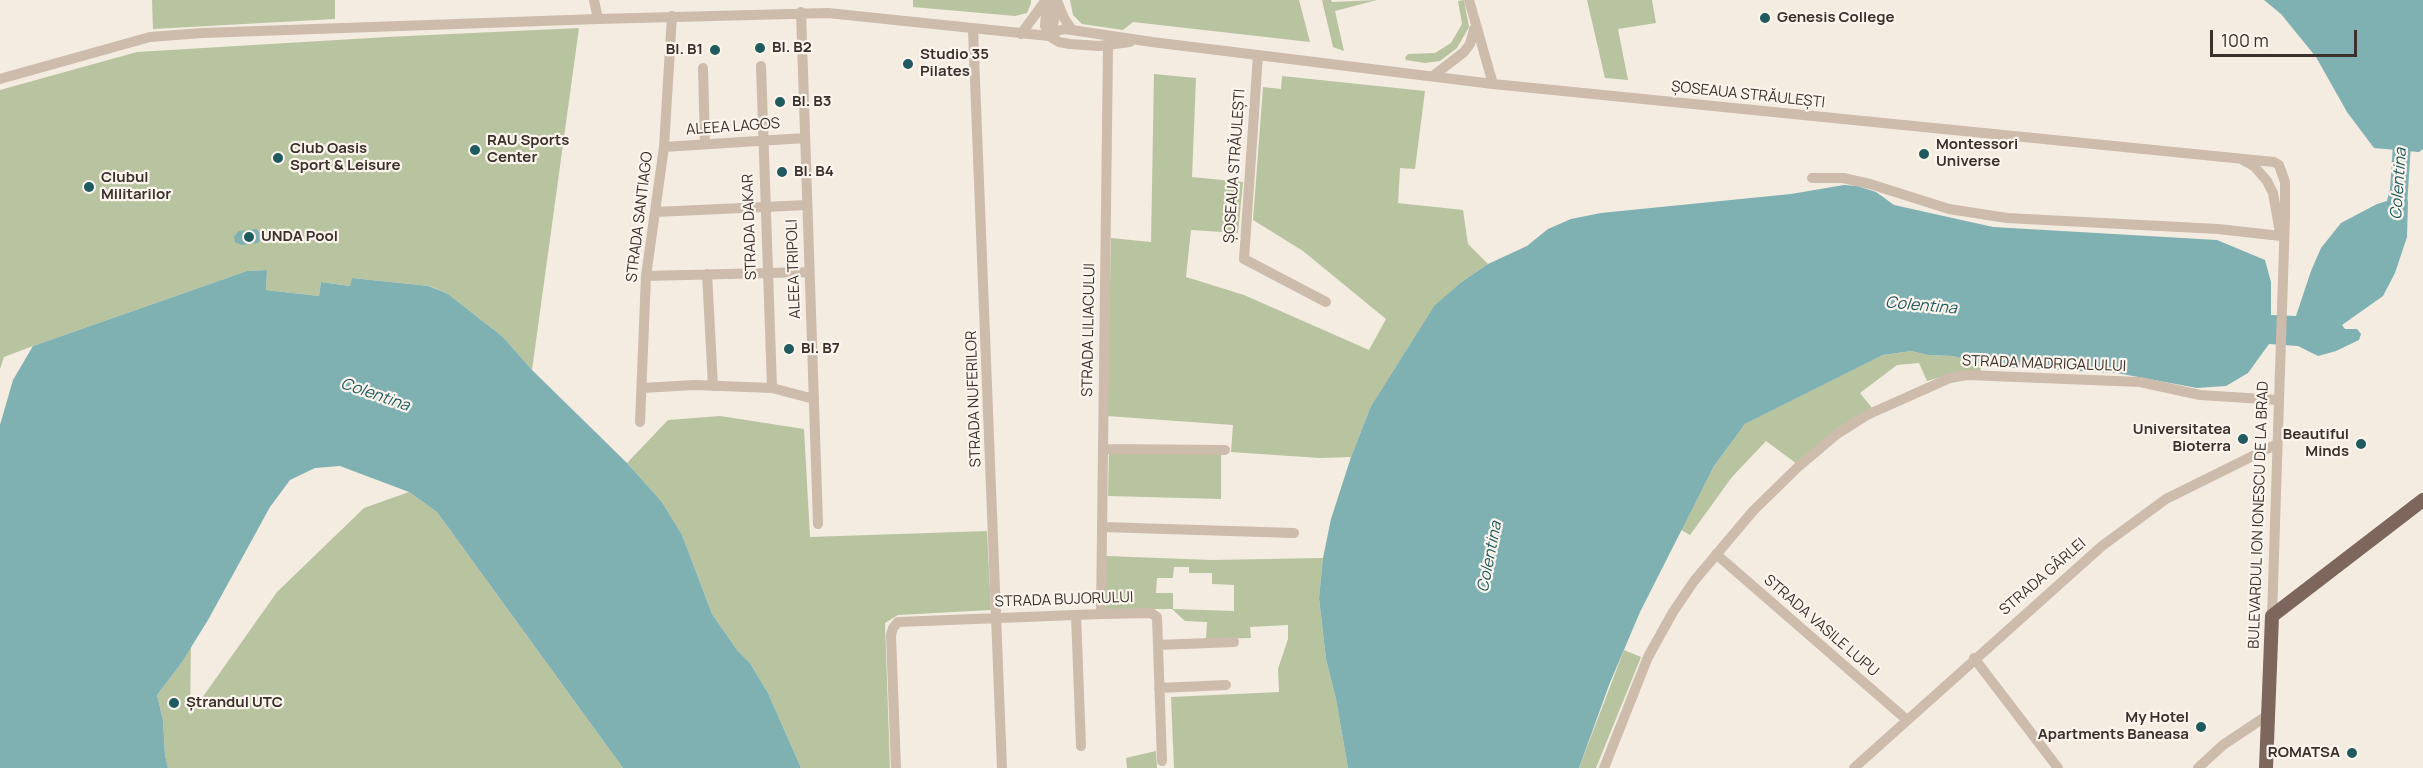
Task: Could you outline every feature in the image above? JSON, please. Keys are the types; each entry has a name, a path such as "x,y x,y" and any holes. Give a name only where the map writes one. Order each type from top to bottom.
{"main road":[{"path":"2272,616 2423,500"},
{"name":"BULEVARDUL ION IONESCU DE LA BRAD","path":"2266,768 2272,616"}],"street":[{"path":"594,0 598,18"},
{"path":"1021,34 1047,0"},
{"path":"1047,0 1045,18 1049,36"},
{"path":"1049,36 1054,21 1056,0"},
{"path":"1056,0 1072,30"},
{"path":"1469,0 1493,84"},
{"path":"1474,0 1488,53 1487,60"},
{"name":"ȘOSEAUA STRĂULEȘTI","path":"0,79 150,37 598,18 801,12 876,17 1049,36 1063,43 1108,46 1139,41"},
{"name":"ALEEA TRIPOLI","path":"801,12 818,524"},
{"name":"STRADA SANTIAGO","path":"640,422 646,276 664,147 672,16"},
{"path":"1433,76 1459,57 1470,44 1474,19"},
{"name":"STRADA NUFERILOR","path":"973,29 998,617 1002,768"},
{"name":"ȘOSEAUA STRĂULEȘTI","path":"1049,36 1057,31 1072,30 1139,41 1493,84 2236,158"},
{"name":"STRADA LILIACULUI","path":"1101,614 1108,46"},
{"name":"ȘOSEAUA STRĂULEȘTI","path":"1258,55 1244,259 1326,302"},
{"name":"STRADA DAKAR","path":"761,66 766,273 772,388"},
{"path":"703,68 705,144"},
{"name":"ALEEA LAGOS","path":"664,147 805,138"},
{"name":"BULEVARDUL ION IONESCU DE LA BRAD","path":"2236,158 2254,166 2267,181 2273,193 2285,262"},
{"name":"BULEVARDUL ION IONESCU DE LA BRAD","path":"2236,158 2270,160 2279,165 2283,172 2286,204 2272,616"},
{"path":"1812,178 1852,180 1948,209 2007,218 2218,229 2281,236"},
{"path":"655,212 807,205"},
{"path":"646,276 809,272"},
{"path":"707,274 713,386"},
{"name":"STRADA MADRIGALULUI","path":"1604,768 1636,685 1659,636 1684,594 1753,511 1798,467 1837,434 1867,416 1950,378 1978,375 2140,382 2200,395 2279,400"},
{"path":"642,388 713,386 772,388 814,399"},
{"name":"STRADA GÂRLEI","path":"1854,768 1974,658 2102,546 2166,499 2277,444"},
{"path":"1103,449 1225,450"},
{"path":"1102,527 1294,533"},
{"name":"STRADA VASILE LUPU","path":"1716,554 1907,720"},
{"name":"STRADA BUJORULUI","path":"896,768 891,635 898,622 1101,614 1154,614 1157,617 1162,761"},
{"path":"1076,615 1081,746"},
{"path":"1158,645 1234,642"},
{"path":"1974,658 2058,768"},
{"path":"1159,688 1226,685"},
{"path":"2198,768 2223,744 2268,715"}],"green space":[{"path":"152,0 335,0 335,19 153,29"},
{"path":"913,0 1031,0 1031,3 1027,13 1015,16 913,7"},
{"path":"1070,0 1299,0 1310,42 1133,22 1123,30 1082,24 1073,15"},
{"path":"1322,0 1332,2 1377,0 1335,11 1344,51 1333,47"},
{"path":"1464,0 1469,27 1457,48 1440,61 1425,63 1406,60 1408,54 1435,53 1451,43 1462,24 1458,1"},
{"path":"1587,0 1652,0 1656,23 1618,29 1628,80 1605,78"},
{"path":"579,28 532,370 503,337 448,294 430,286 352,278 351,286 321,282 319,296 266,290 267,270 247,271 33,346 4,357 0,369 0,90 137,52"},
{"path":"1154,74 1196,78 1192,177 1243,182 1238,233 1191,230 1186,277 1244,295 1369,350 1386,319 1303,251 1253,220 1263,87 1281,89 1282,76 1425,91 1415,169 1400,168 1398,203 1463,210 1468,244 1488,264 1463,281 1413,340 1371,406 1351,457 1320,458 1231,452 1233,425 1107,416 1111,238 1151,242"},
{"path":"1911,351 1928,355 1953,356 1982,364 1980,372 1948,375 1927,381 1919,363 1897,365 1860,393 1872,408 1797,464 1766,441 1732,477 1690,535 1681,530 1714,466 1745,424 1883,355"},
{"path":"720,416 804,429 810,537 987,531 991,610 898,615 885,623 890,768 801,768 768,693 750,663 737,650 712,614 682,535 662,502 627,463 668,420"},
{"path":"1109,453 1221,453 1221,499 1108,496"},
{"path":"409,492 437,512 623,768 168,768 163,720 157,695 180,665 191,644 190,715 277,592 364,508"},
{"path":"1106,556 1212,560 1323,558 1319,598 1326,659 1336,699 1348,768 1174,768 1171,697 1279,692 1278,669 1288,639 1288,625 1250,627 1251,638 1206,639 1207,622 1185,621 1172,609 1105,609","holes":["1174,567 1189,567 1189,573 1212,573 1212,584 1234,585 1234,611 1173,609 1173,593 1156,593 1157,578 1173,578"]},
{"path":"1624,650 1641,657 1596,768 1579,768"},
{"path":"1156,751 1157,768 1127,768 1126,758"}],"water":[{"path":"2264,0 2423,0 2423,149 2419,152 2374,148 2347,112 2316,57 2281,14"},
{"path":"2392,181 2403,183 2408,202 2407,237 2395,273 2383,296 2342,325 2345,329 2357,329 2361,334 2359,340 2336,351 2318,356 2298,346 2269,344 2248,373 2226,386 2197,388 2117,373 2015,368 1982,364 1953,356 1928,355 1911,351 1883,355 1745,424 1714,466 1640,612 1609,685 1579,768 1348,768 1336,699 1326,659 1319,598 1323,558 1331,519 1351,457 1371,406 1435,305 1463,281 1488,264 1527,246 1548,229 1571,219 1601,213 1791,194 1844,185 1857,186 1876,192 1894,205 1993,227 2217,240 2265,260 2271,282 2271,315 2296,316 2321,248 2341,223 2387,201"},
{"name":"UNDA Pool","path":"256,229 263,235 258,243 241,245 235,242 234,236 239,231"},
{"path":"267,270 266,290 319,296 321,282 350,286 352,278 429,286 448,294 503,337 532,370 627,463 662,502 682,535 712,614 737,650 750,663 768,693 801,768 623,768 437,512 409,492 340,466 315,468 290,480 270,507 208,620 180,665 157,695 163,720 168,768 0,768 0,425 13,380 33,346 247,271"}],"waterway":[{"name":"Colentina","path":"2398,206 2403,128"}],"place":[{"name":"Genesis College","path":"1765,18"},
{"name":"Bl. B2","path":"760,48"},
{"name":"Bl. B1","path":"715,50"},
{"name":"Studio 35 Pilates","path":"908,64"},
{"name":"Bl. B3","path":"780,102"},
{"name":"RAU Sports Center","path":"475,150"},
{"name":"Montessori Universe","path":"1924,154"},
{"name":"Club Oasis Sport & Leisure","path":"278,158"},
{"name":"Bl. B4","path":"782,172"},
{"name":"Clubul Militarilor","path":"89,187"},
{"name":"UNDA Pool","path":"249,237"},
{"name":"Bl. B7","path":"789,349"},
{"name":"Universitatea Bioterra","path":"2243,439"},
{"name":"Beautiful Minds","path":"2361,444"},
{"name":"Ștrandul UTC","path":"174,703"},
{"name":"My Hotel Apartments Baneasa","path":"2201,727"},
{"name":"ROMATSA","path":"2352,753"}]}
